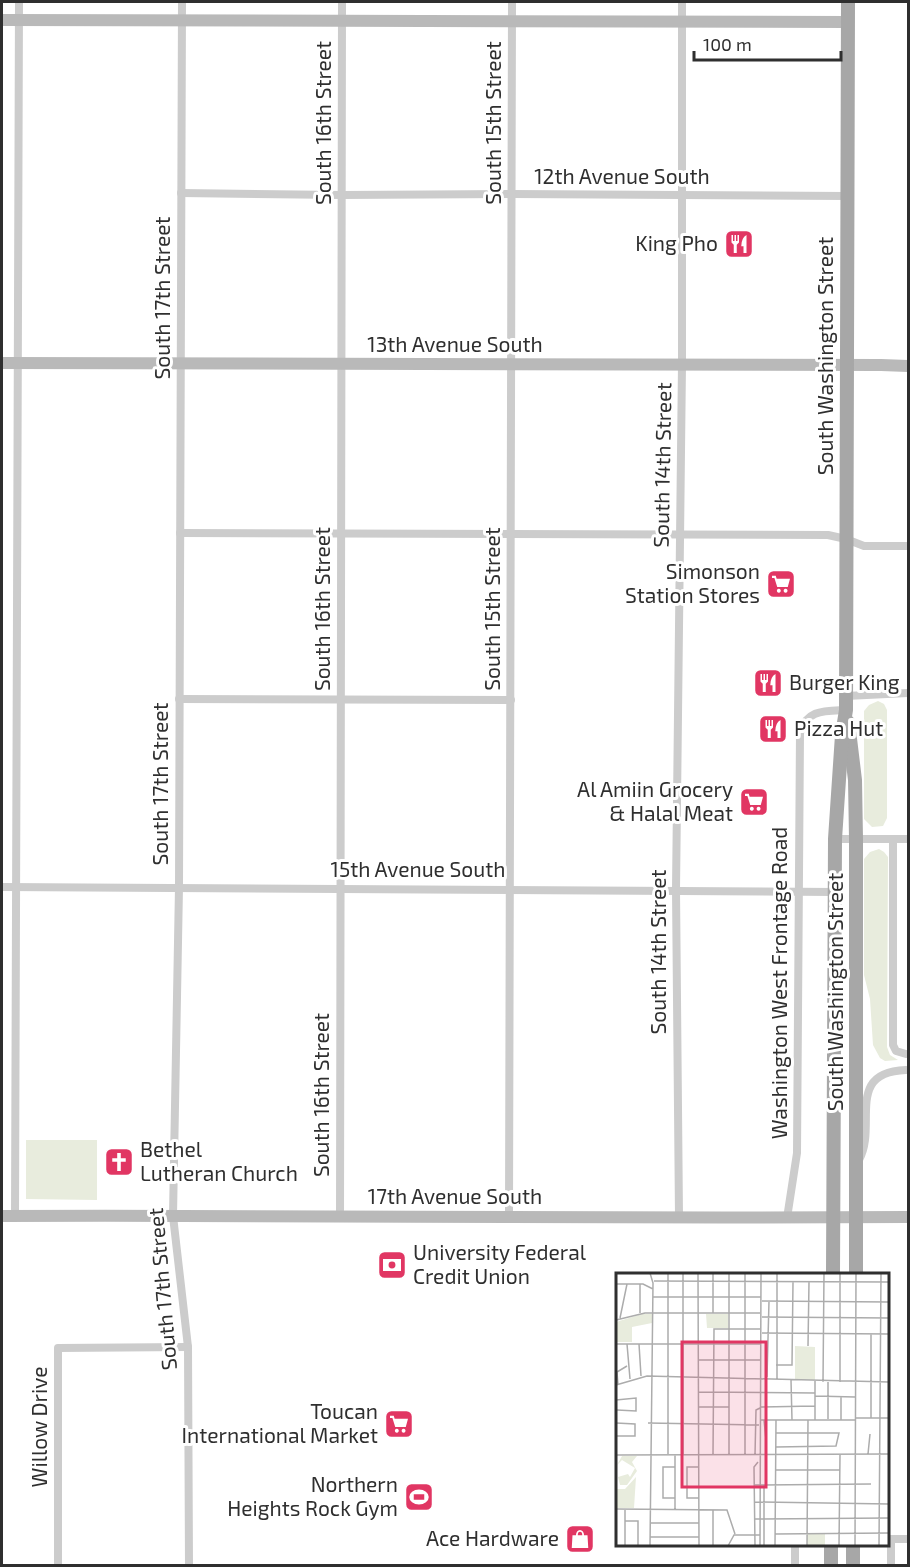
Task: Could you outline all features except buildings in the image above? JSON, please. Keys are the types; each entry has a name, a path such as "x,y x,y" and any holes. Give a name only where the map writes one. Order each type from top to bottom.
{"main road":[{"name":"South Washington Street","path":"833,1273 835,839 846,703 848,2"},
{"name":"South Washington Street","path":"846,703 855,780 856,1273"},
{"path":"831,1546 831,1566"},
{"path":"853,1546 853,1566"}],"street":[{"path":"15,1216 19,2"},
{"name":"South 17th Street","path":"182,2 179,887 173,1216 188,1347 189,1566"},
{"name":"South 16th Street","path":"340,1217 342,2"},
{"name":"South 15th Street","path":"509,1216 512,2"},
{"name":"South 14th Street","path":"679,1217 676,890 682,364 682,2"},
{"path":"2,20 848,22"},
{"name":"12th Avenue South","path":"181,193 847,196"},
{"name":"13th Avenue South","path":"2,363 909,366"},
{"path":"180,533 828,536 846,539 864,546 909,546"},
{"path":"846,703 909,693"},
{"path":"179,699 511,700"},
{"name":"Washington West Frontage Road","path":"787,1218 797,1153 800,733 802,725 810,716 846,703"},
{"path":"835,839 909,839"},
{"path":"893,839 893,1045 896,1051 906,1054"},
{"name":"15th Avenue South","path":"2,887 509,888 835,892"},
{"path":"857,1163 865,1145 866,1103 869,1089 881,1076 896,1070 906,1070"},
{"name":"17th Avenue South","path":"2,1216 909,1217"},
{"path":"828,1273 833,1258"},
{"name":"Willow Drive","path":"58,1566 58,1348 188,1347"},
{"path":"891,1566 890,1540 909,1539"},
{"path":"795,1546 795,1566"}],"shaded area":[{"path":"878,701 884,704 887,710 887,818 883,826 872,827 864,819 864,711 869,705"},
{"path":"879,849 888,857 887,1047 890,1055 898,1060 885,1061 880,1058 873,1045 870,999 864,975 864,859 870,852"},
{"path":"26,1140 97,1140 97,1200 26,1199"}],"place":[{"name":"King Pho","path":"739,244"},
{"name":"Simonson Station Stores","path":"781,584"},
{"name":"Burger King","path":"768,683"},
{"name":"Pizza Hut","path":"773,729"},
{"name":"Al Amiin Grocery & Halal Meat","path":"754,802"},
{"name":"Bethel Lutheran Church","path":"119,1162"},
{"name":"University Federal Credit Union","path":"392,1265"},
{"name":"Toucan International Market","path":"399,1424"},
{"name":"Northern Heights Rock Gym","path":"419,1497"},
{"name":"Ace Hardware","path":"580,1539"}]}
